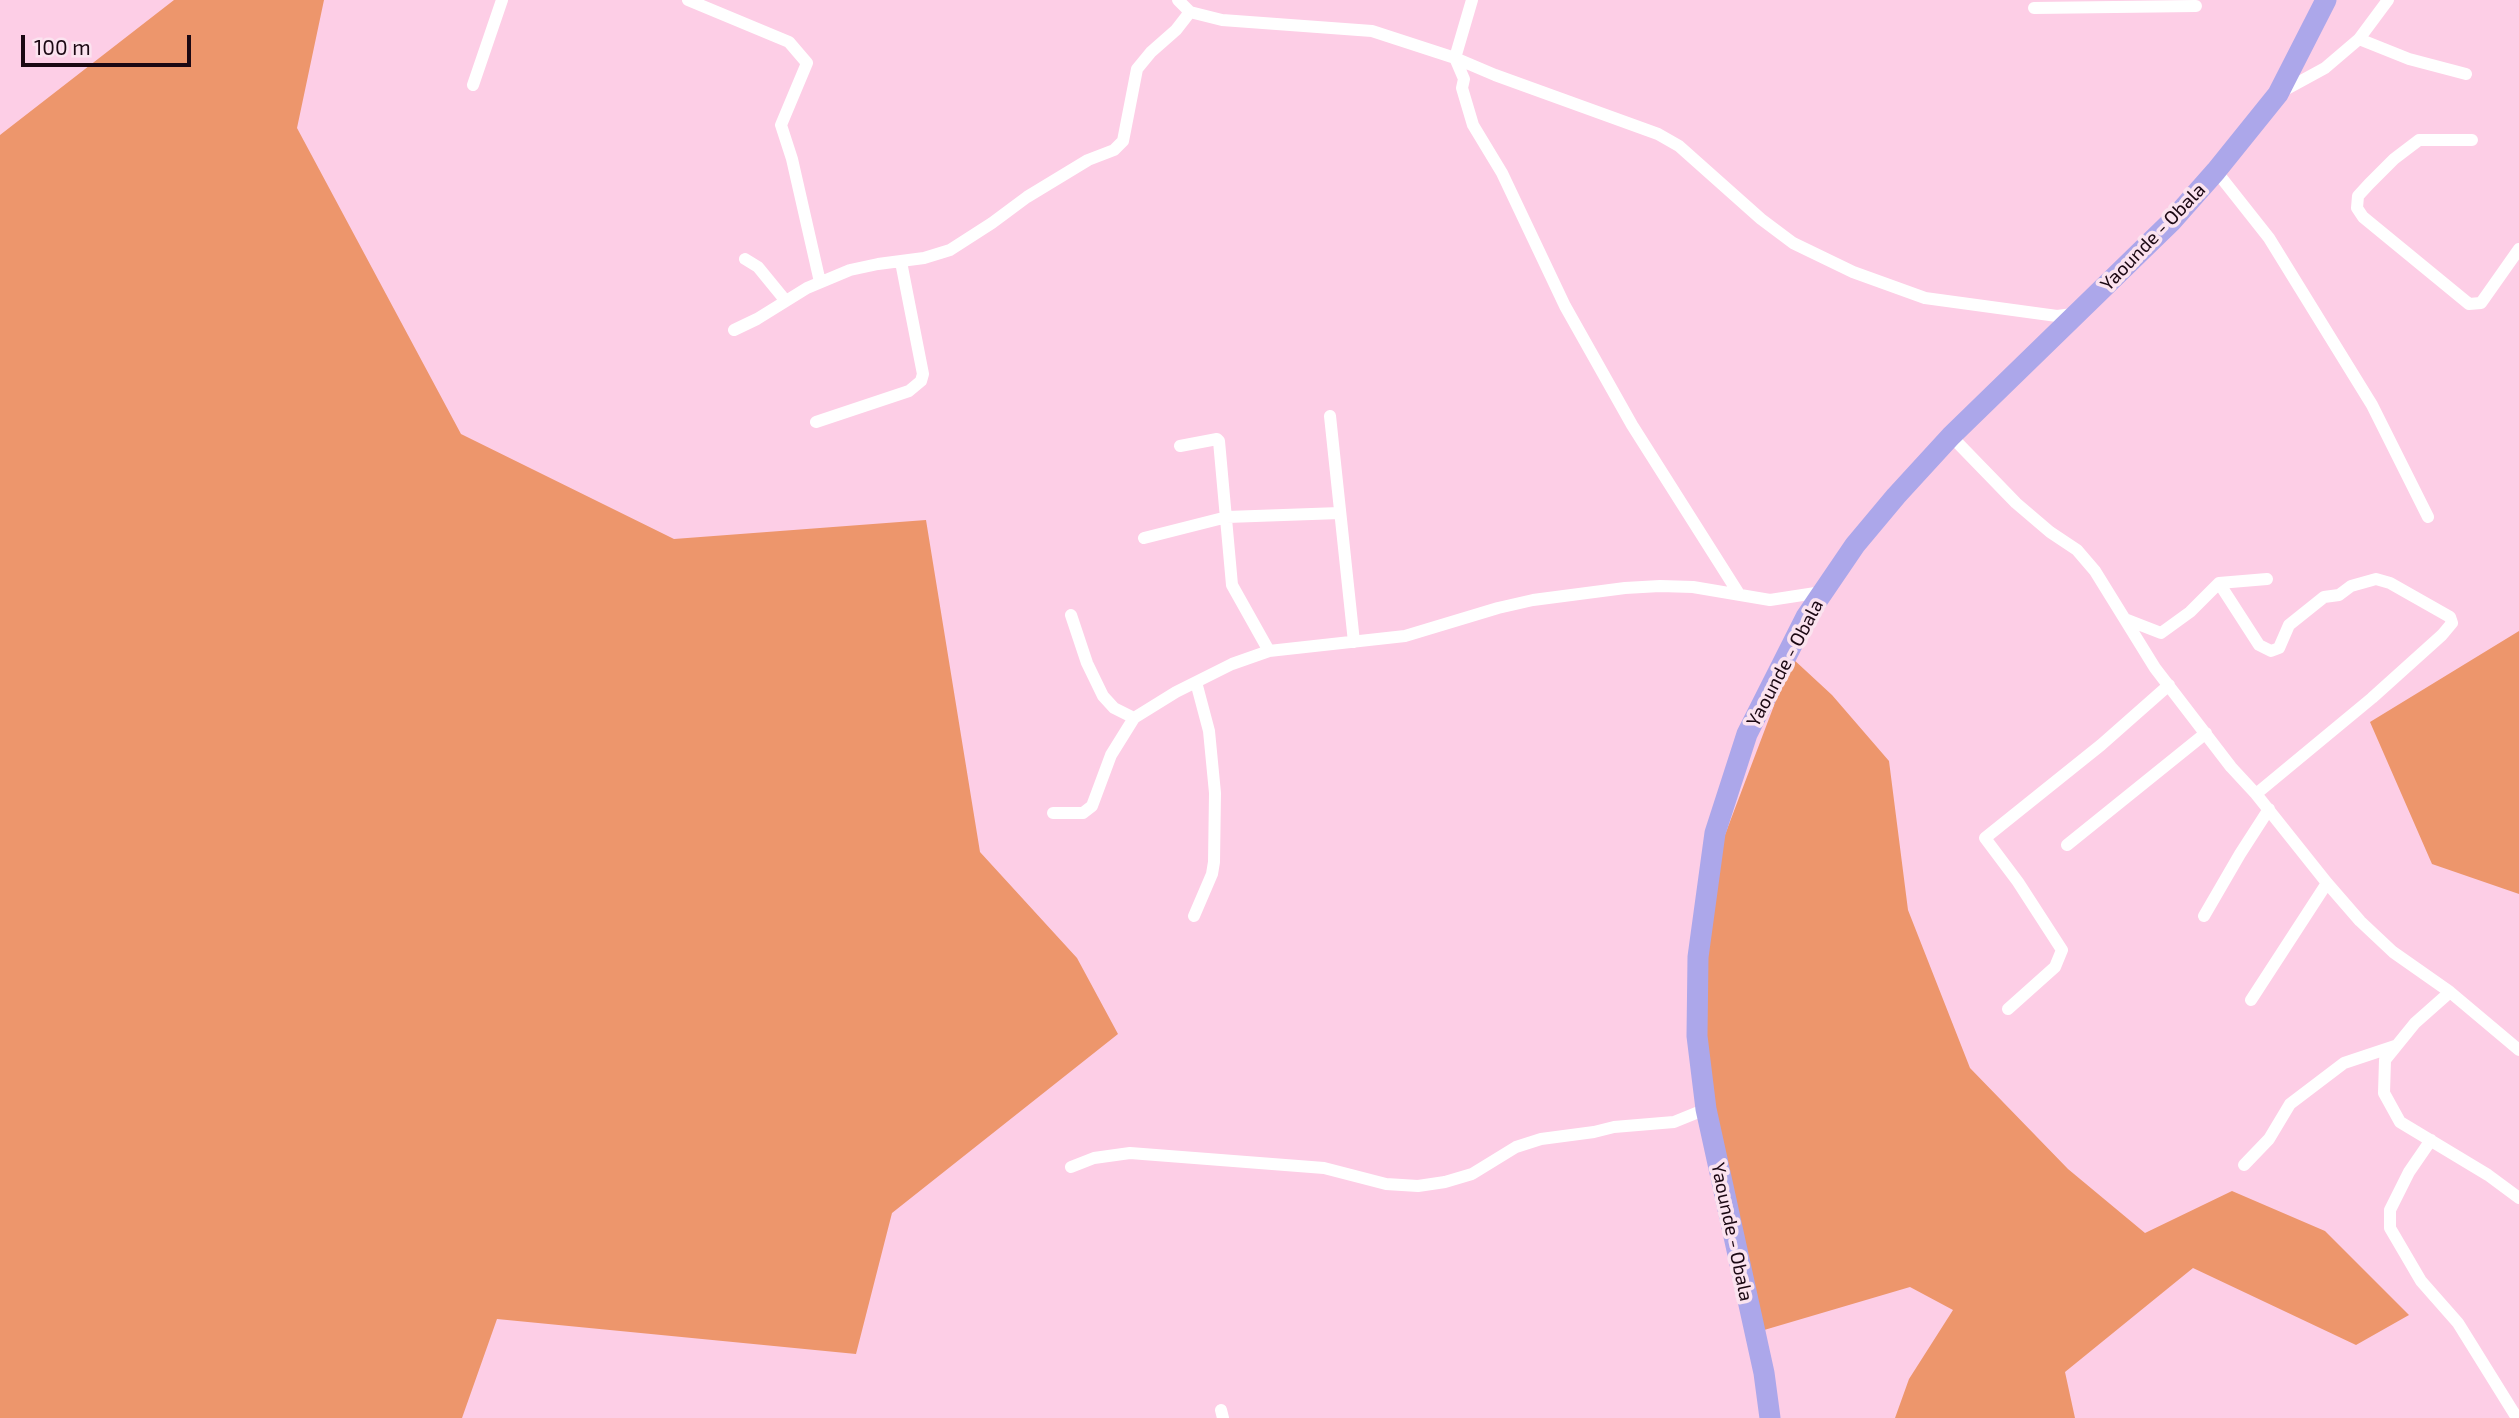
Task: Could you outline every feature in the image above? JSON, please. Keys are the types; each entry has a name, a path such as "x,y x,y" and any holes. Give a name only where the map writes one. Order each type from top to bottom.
{"highway":[{"name":"Yaounde - Obala","path":"1770,1418 1764,1373 1706,1109 1697,1036 1698,957 1715,833 1747,734 1790,644 1822,592 1863,535 1951,436 2171,222 2216,171 2278,93 2326,0"}],"street":[{"path":"472,85 502,0"},
{"path":"688,0 789,41 807,63 781,125 792,159 820,282"},
{"path":"1178,0 1190,12 1230,20 1372,31 1455,58 1494,75 1658,134 1679,146 1761,219 1793,243 1853,272 1925,298 2057,317 2077,314"},
{"path":"1472,0 1455,58 1464,79 1462,88 1472,125 1520,208 1565,306 1650,456 1739,594"},
{"path":"2278,93 2325,68 2359,40 2388,0"},
{"path":"2034,8 2080,3 2196,6"},
{"path":"734,330 757,319 785,300 850,270 901,262 950,250 1027,197 1088,160 1114,150 1123,141 1137,69 1190,12"},
{"path":"2359,40 2409,59 2466,74"},
{"path":"2472,140 2419,140 2394,159 2358,196 2357,208 2363,217 2469,304 2481,303 2519,249"},
{"path":"2216,171 2269,238 2372,405 2428,517"},
{"path":"746,259 758,267 785,300"},
{"path":"816,422 909,391 921,381 920,362 901,262"},
{"path":"1330,416 1354,642"},
{"path":"1951,436 2016,503 2050,532 2077,550 2095,571 2155,668 2231,767 2269,809 2326,883 2360,921 2392,952 2450,992 2519,1050"},
{"path":"1180,446 1217,439 1219,441 1232,585 1269,651"},
{"path":"1144,538 1227,517 1340,513"},
{"path":"2125,620 2161,633 2190,612 2219,583 2267,579"},
{"path":"2219,583 2259,645 2271,651 2279,648 2290,625 2324,597 2339,595 2351,586 2376,579 2390,583 2450,617 2452,623 2372,698 2256,794"},
{"path":"1053,813 1083,813 1092,806 1111,755 1134,718 1232,664 1269,651 1405,636 1498,608 1577,594 1660,586 1770,600 1822,592"},
{"path":"1071,615 1087,663 1103,696 1114,708 1134,718"},
{"path":"1194,916 1212,874 1215,821 1211,743 1196,682"},
{"path":"2008,1009 2055,967 2062,950 2018,882 1985,838 2062,777 2169,685"},
{"path":"2067,845 2206,733"},
{"path":"2204,916 2269,809"},
{"path":"2251,1000 2326,883"},
{"path":"2450,992 2415,1023 2385,1060 2384,1093 2400,1122 2488,1175 2519,1198"},
{"path":"2244,1165 2269,1139 2290,1104 2344,1063 2396,1046"},
{"path":"1070,1167 1094,1158 1130,1153 1324,1168 1386,1184 1418,1186 1472,1174 1516,1147 1541,1139 1674,1122 1706,1109"},
{"path":"2431,1140 2409,1172 2390,1210 2390,1227 2421,1281 2459,1322 2517,1418"}],"shaded area":[{"path":"174,0 324,0 297,128 461,434 674,539 926,520 980,852 1077,958 1118,1034 892,1213 856,1354 497,1319 462,1418 0,1418 0,135"},
{"path":"2519,631 2519,894 2432,864 2370,722"},
{"path":"1792,658 1832,695 1889,761 1908,910 1970,1068 2068,1169 2145,1233 2232,1191 2325,1231 2409,1315 2356,1345 2193,1268 2065,1372 2075,1418 1895,1418 1909,1379 1953,1310 1910,1287 1754,1333 1708,1128 1704,963 1723,840"}]}
